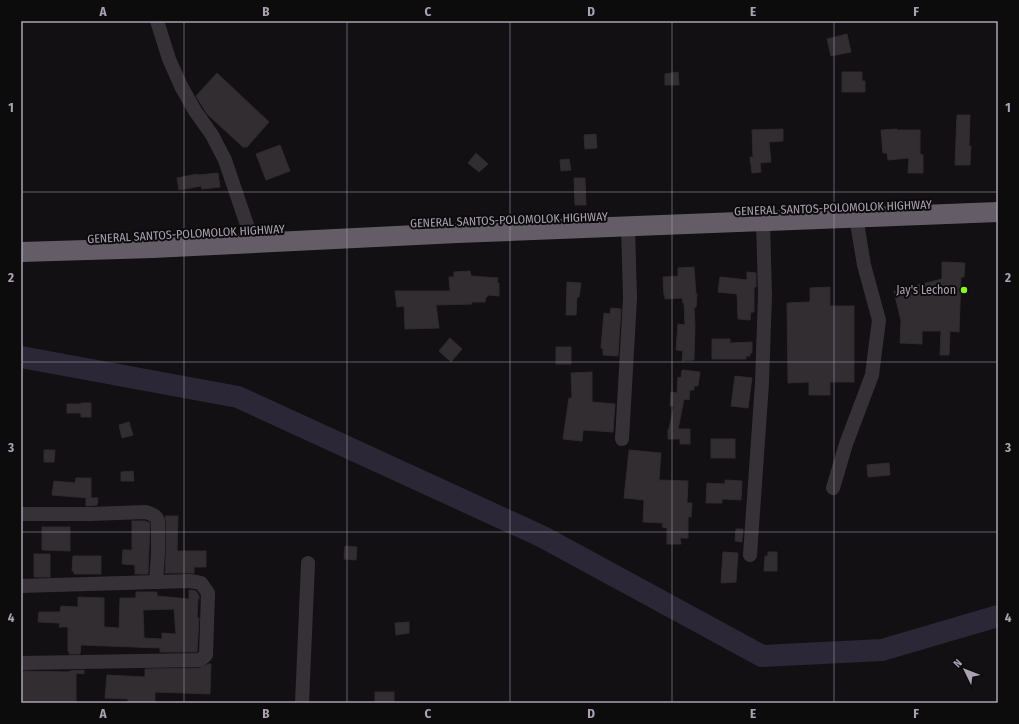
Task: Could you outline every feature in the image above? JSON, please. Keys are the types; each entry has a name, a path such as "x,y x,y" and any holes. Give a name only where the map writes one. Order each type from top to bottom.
{"highway":[{"name":"GENERAL SANTOS-POLOMOLOK HIGHWAY","path":"21,242 249,231 998,202"},
{"path":"21,252 153,248 457,233 998,212"}],"street":[{"path":"157,21 181,86 195,111 212,135 225,160 249,231"},
{"path":"833,488 846,444 872,375 879,320 864,264 856,217"},
{"path":"750,555 762,383 765,295 762,221"},
{"path":"622,439 630,298 628,226"},
{"path":"21,514 146,512 152,514 158,521 156,582"},
{"path":"302,703 308,563"},
{"path":"21,586 190,581 201,584 207,591 208,611 206,655 203,659 21,663"}],"building":[{"path":"847,34 851,52 831,56 827,39"},
{"path":"678,72 679,85 665,85 665,74"},
{"path":"842,72 862,72 862,81 865,81 865,92 842,92"},
{"path":"217,73 269,122 247,147 243,147 207,114 196,96"},
{"path":"957,115 970,115 970,165 955,165"},
{"path":"783,129 783,141 769,142 771,162 760,163 761,172 752,173 750,157 753,157 752,130"},
{"path":"881,130 920,130 920,154 923,155 923,173 908,173 909,158 888,160 887,153 883,153"},
{"path":"596,134 597,148 585,149 584,135"},
{"path":"280,145 290,171 266,180 256,154"},
{"path":"476,153 488,164 479,172 468,163"},
{"path":"569,159 571,170 561,171 560,160"},
{"path":"218,173 220,187 202,189 201,186 179,190 177,178 197,174"},
{"path":"574,178 585,178 586,205 575,205"},
{"path":"942,262 965,263 964,277 961,277 959,332 950,331 949,355 940,355 941,331 922,331 922,344 900,343 901,321 894,291 942,279"},
{"path":"694,267 697,294 696,307 694,308 694,360 682,361 683,351 676,350 678,324 685,325 684,303 682,298 665,299 663,277 678,276 678,268"},
{"path":"470,271 471,276 498,278 497,283 499,283 499,296 488,295 485,302 471,302 472,304 436,305 439,328 405,329 404,306 397,307 395,291 450,291 449,277 454,277 454,272"},
{"path":"747,272 756,273 756,287 754,287 754,312 751,312 750,320 738,319 737,294 718,292 720,277 747,280"},
{"path":"567,282 581,283 579,297 577,297 576,315 566,315"},
{"path":"830,287 830,306 854,306 854,382 830,382 830,395 809,395 809,382 788,383 787,303 810,302 810,288"},
{"path":"611,308 621,309 618,356 603,355 603,349 601,348 604,313 610,314"},
{"path":"450,338 462,349 451,362 439,351"},
{"path":"712,339 730,339 730,343 752,342 752,353 750,353 750,356 746,356 746,359 712,359"},
{"path":"556,347 571,347 571,364 556,364"},
{"path":"682,370 700,372 698,386 694,386 694,390 690,390 689,400 684,399 678,429 690,429 690,444 680,444 680,439 668,439 668,429 674,406 670,406 671,392 677,393 678,377 681,378"},
{"path":"592,372 592,402 615,404 613,432 583,430 582,441 563,439 569,398 572,398 571,373"},
{"path":"735,376 752,378 748,408 731,406"},
{"path":"91,403 91,417 81,417 81,413 67,413 67,404"},
{"path":"129,422 133,435 122,438 119,425"},
{"path":"711,439 735,439 735,458 711,458"},
{"path":"44,450 55,450 54,462 44,462"},
{"path":"629,450 661,453 659,480 688,481 687,503 692,503 691,517 688,517 688,538 680,538 681,544 667,544 667,528 662,527 663,523 643,522 644,500 624,498"},
{"path":"889,463 890,475 868,477 867,465"},
{"path":"133,471 134,481 121,481 121,472"},
{"path":"76,478 91,478 91,498 98,498 97,505 86,506 86,498 89,498 52,495 54,481 75,483"},
{"path":"725,480 742,481 741,500 722,499 722,503 706,503 707,483 725,484"},
{"path":"165,516 178,516 177,551 206,551 206,567 194,567 194,573 165,573"},
{"path":"132,521 145,521 150,523 148,574 135,574 135,565 122,564 123,550 132,550"},
{"path":"42,527 70,527 70,551 42,550"},
{"path":"736,529 743,529 742,542 735,541"},
{"path":"345,546 357,547 356,560 344,559"},
{"path":"723,552 738,553 736,582 721,583"},
{"path":"768,552 777,552 777,571 764,571 765,556 768,556"},
{"path":"34,554 50,554 50,577 34,577"},
{"path":"73,556 101,556 101,574 74,574 74,571 72,571"},
{"path":"189,590 196,591 199,596 197,618 199,618 197,652 160,652 160,648 81,645 80,654 69,654 68,627 59,627 60,623 38,622 39,612 60,612 61,606 78,607 78,597 104,598 104,627 119,628 120,598 136,598 136,592 157,592 157,596 189,599","holes":["174,609 176,634 162,633 162,639 144,638 143,610"]},
{"path":"409,622 409,633 396,635 395,623"},
{"path":"211,664 210,694 155,692 155,703 128,703 128,699 105,698 107,675 145,677 145,669 200,668"},
{"path":"84,670 84,674 76,673 76,703 21,703 22,671 69,672"},
{"path":"375,692 394,692 394,703 375,703"}],"waterway":[{"path":"21,357 238,397 543,537 762,656 882,650 998,616"}],"place":[{"name":"Jay's Lechon","path":"964,290"}]}
